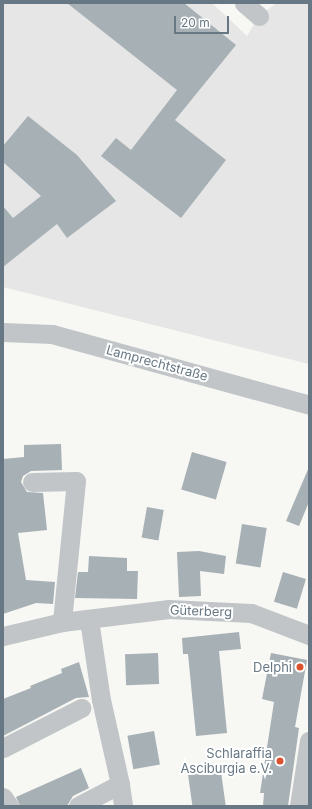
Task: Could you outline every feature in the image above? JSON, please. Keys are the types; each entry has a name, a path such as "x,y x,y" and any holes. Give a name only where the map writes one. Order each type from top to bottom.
{"street":[{"path":"244,3 259,16"},
{"name":"Lamprechtstraße","path":"3,332 52,334 309,405"},
{"path":"32,482 76,481 62,622"},
{"name":"Güterberg","path":"3,636 62,622 169,610 251,613 309,635"},
{"path":"89,620 101,700 120,784 123,806"},
{"path":"3,748 81,708"},
{"path":"299,806 305,785 309,741"},
{"path":"78,806 120,784"},
{"path":"3,797 9,806"}],"shaded area":[{"path":"3,3 212,3 247,36 259,16 277,3 309,3 309,364 3,287"}],"building":[{"path":"67,3 184,3 236,45 175,120 226,160 181,218 101,156 116,138 131,150 177,90"},
{"path":"28,116 77,155 116,201 67,238 57,224 3,267 3,206 13,218 41,196 3,162 3,146"},
{"path":"61,444 62,470 31,471 23,476 21,482 27,492 43,493 47,530 18,533 26,580 55,582 53,604 36,603 3,614 3,459 24,457 24,445"},
{"path":"192,452 227,462 216,499 181,489"},
{"path":"309,467 309,502 299,526 286,521"},
{"path":"147,507 164,510 158,540 142,538"},
{"path":"242,524 267,528 260,567 236,564"},
{"path":"199,551 226,556 224,574 200,571 201,596 179,597 177,552"},
{"path":"89,556 127,558 127,571 138,571 137,599 75,598 78,572 88,572"},
{"path":"283,572 306,579 297,609 274,602"},
{"path":"239,632 241,649 219,651 227,733 196,736 188,654 183,654 182,638"},
{"path":"158,653 159,684 126,685 125,654"},
{"path":"271,653 307,660 295,727 299,728 288,806 263,806 264,793 260,793 274,702 262,699"},
{"path":"79,662 89,697 76,698 3,736 3,699 31,688 30,686 62,673 61,669"},
{"path":"154,731 160,764 133,769 127,736"},
{"path":"220,765 226,806 192,806 187,770"},
{"path":"81,768 89,788 73,796 67,806 20,806 16,797"}],"place":[{"name":"Delphi","path":"300,667"},
{"name":"Schlaraffia Asciburgia e.V.","path":"280,761"}]}
